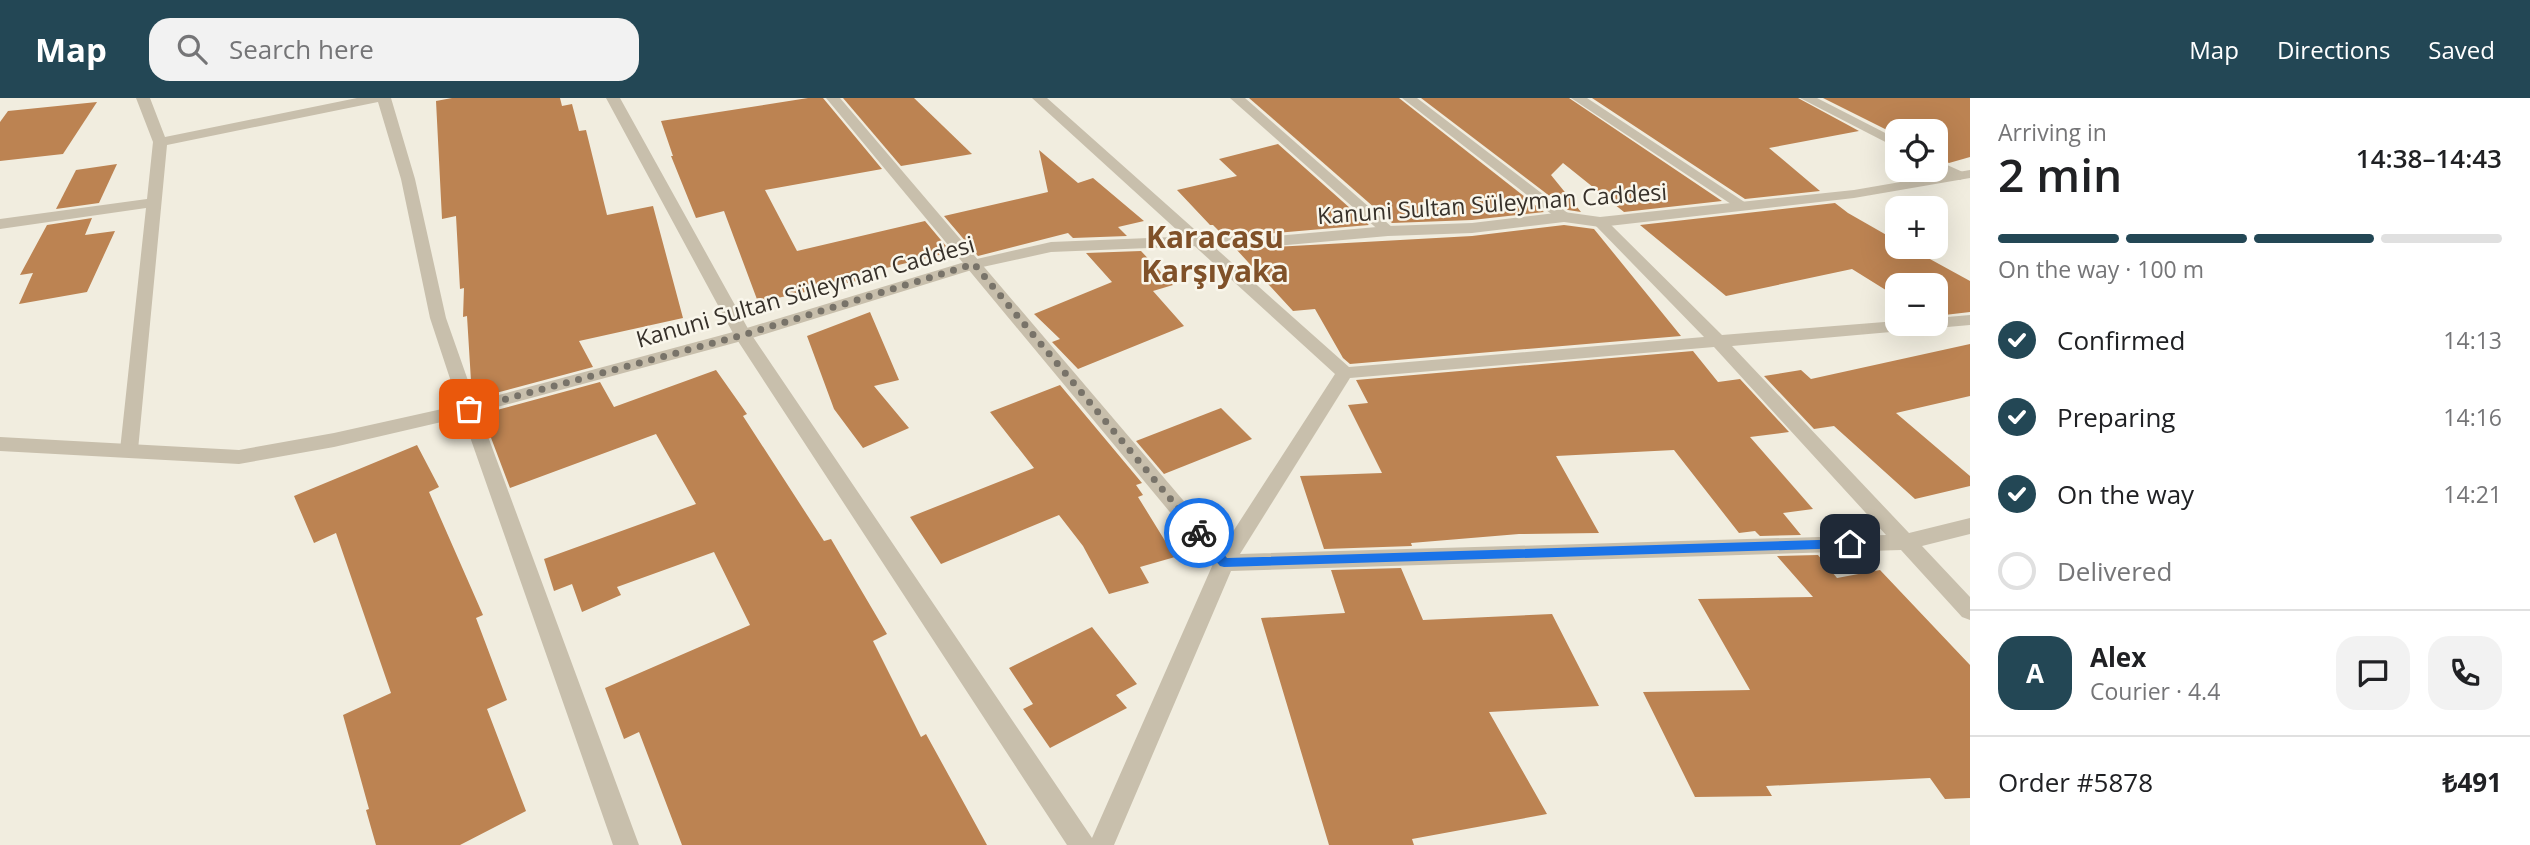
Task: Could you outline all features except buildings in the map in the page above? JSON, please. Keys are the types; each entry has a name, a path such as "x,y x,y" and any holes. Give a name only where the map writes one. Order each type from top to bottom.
{"street":[{"path":"129,450 160,142 142,98"},
{"path":"160,142 377,98"},
{"path":"384,98 408,179 438,318 626,845"},
{"path":"613,98 743,335 1082,845"},
{"path":"833,98 1224,563"},
{"path":"1039,98 1345,373 1970,320"},
{"path":"1237,98 1388,231"},
{"path":"1409,98 1564,217"},
{"path":"1578,98 1742,205"},
{"path":"1807,98 1885,138"},
{"path":"1948,169 1965,175"},
{"name":"Kanuni Sultan Süleyman Caddesi","path":"0,444 239,457 334,440 469,409 743,335 974,264 1051,247 1198,241 1264,242 1388,231 1472,228 1564,217 1600,222 1854,194 1965,175"},
{"path":"0,223 154,202"},
{"path":"1600,222 1718,342 1970,611"},
{"path":"1101,845 1224,563 1345,373"},
{"path":"1224,563 1905,542 1970,526"}],"way so far":[{"path":"469,409 743,335 974,264 1199,533"}],"district":[{"name":"Karacasu Karşıyaka","path":"1215,253"}],"route":[{"path":"1199,533 1224,563 1850,544"}]}
